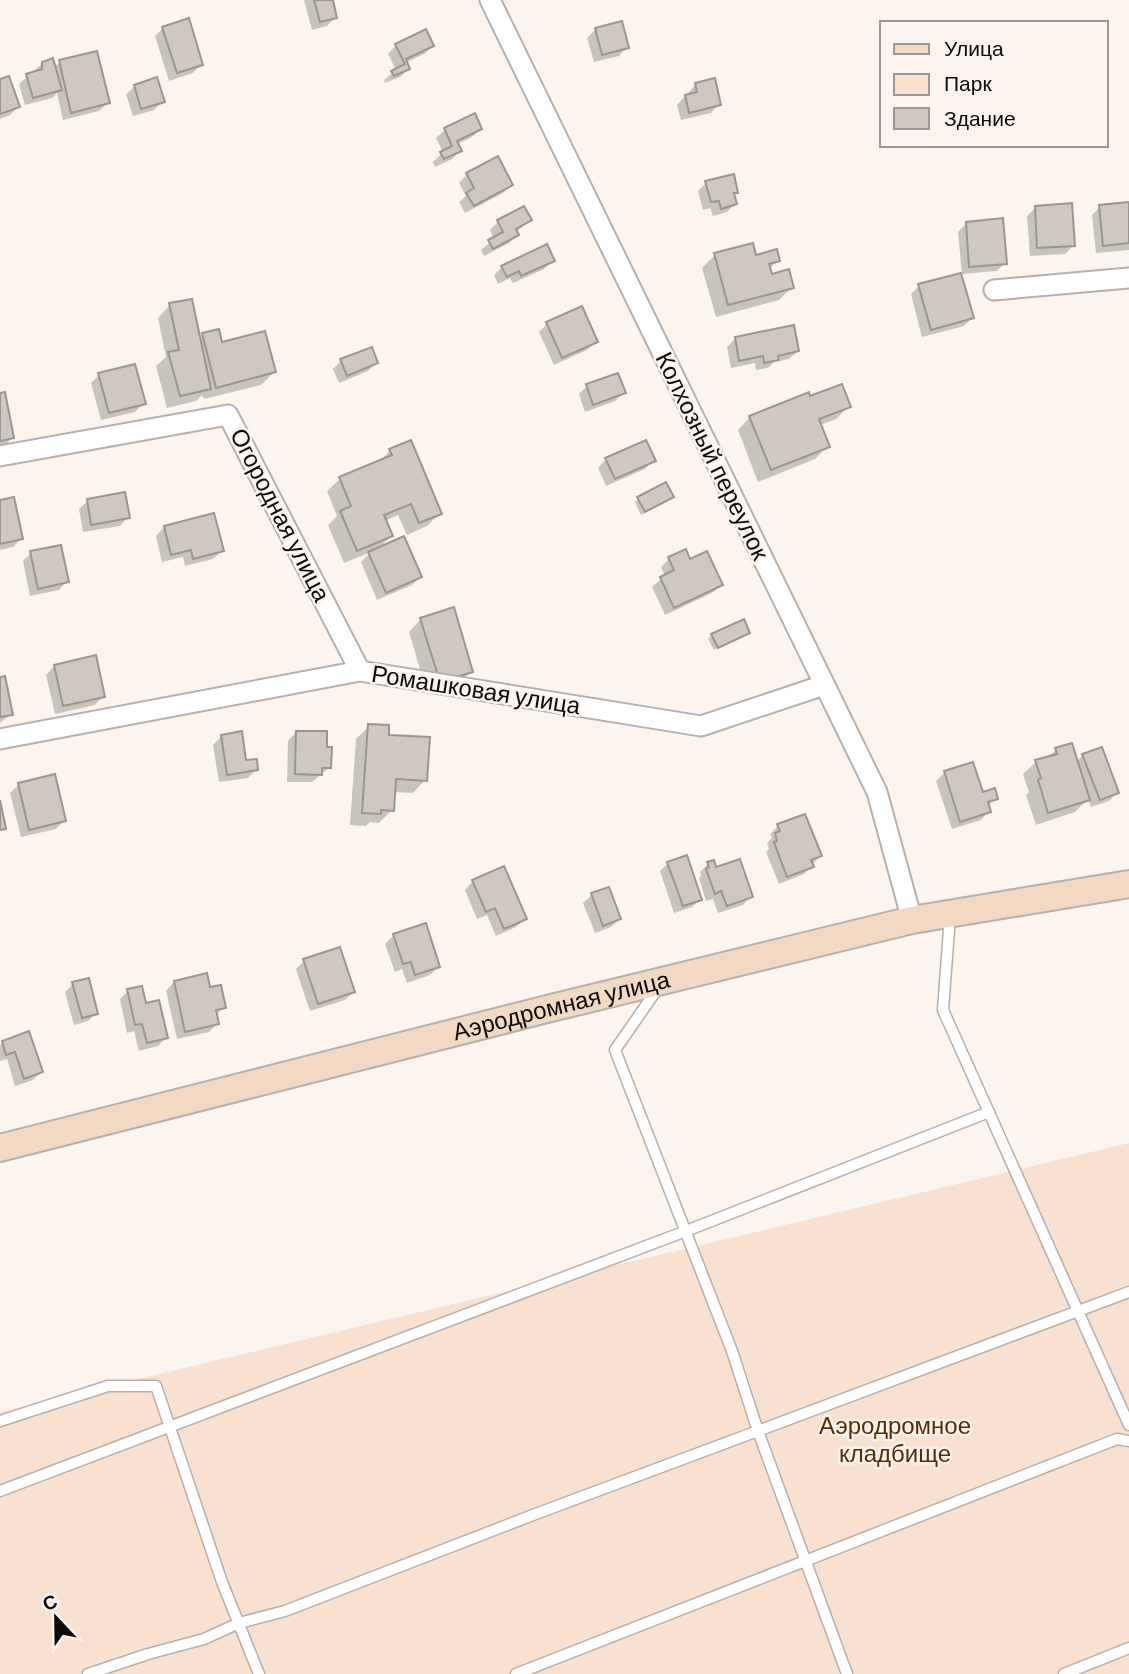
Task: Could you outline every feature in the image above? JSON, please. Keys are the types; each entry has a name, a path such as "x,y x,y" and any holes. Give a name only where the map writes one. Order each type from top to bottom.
{"street":[{"name":"Колхозный переулок","path":"490,0 877,792 912,920"},
{"path":"994,290 1129,278"},
{"name":"Огородная улица","path":"0,456 228,415 360,671"},
{"name":"Ромашковая улица","path":"0,739 360,671 701,726 824,685"},
{"name":"Аэродромная улица","path":"0,1148 912,920 1129,884"}],"lane":[{"path":"950,914 943,1010 1129,1425"},
{"path":"663,981 615,1050 732,1351 758,1431 846,1674"},
{"path":"0,1491 686,1231 989,1112"},
{"path":"88,1674 204,1639 239,1623 285,1611 533,1515 1129,1292"},
{"path":"0,1421 108,1386 156,1386 222,1583 259,1674"},
{"path":"516,1674 1117,1439 1129,1441"},
{"path":"1064,1674 1129,1648"}],"green space":[{"name":"Аэродромное кладбище","path":"1129,1143 1129,1674 0,1674 0,1412"}],"building":[{"path":"314,0 333,0 337,18 320,22"},
{"path":"189,18 203,65 177,73 162,27"},
{"path":"622,21 629,48 602,55 595,28"},
{"path":"426,29 434,46 406,59 410,69 394,76 391,71 405,64 395,44"},
{"path":"97,51 110,103 71,113 59,60"},
{"path":"53,58 62,90 33,98 26,74 42,69 42,62"},
{"path":"9,76 20,107 0,114 0,79"},
{"path":"157,77 165,102 141,109 134,85"},
{"path":"715,78 721,105 689,113 685,95 697,92 695,83"},
{"path":"475,113 482,129 457,141 462,151 444,159 440,152 452,146 444,128"},
{"path":"498,156 513,185 474,206 466,193 474,188 466,173"},
{"path":"734,174 737,204 721,209 719,201 711,202 705,181"},
{"path":"1129,202 1129,243 1103,246 1099,205"},
{"path":"1072,203 1075,246 1037,248 1035,206"},
{"path":"524,206 532,220 516,229 519,235 493,249 488,240 503,232 497,220"},
{"path":"1003,218 1007,264 969,267 966,222"},
{"path":"753,243 756,255 777,249 780,261 769,264 772,274 789,269 794,288 728,305 714,253"},
{"path":"547,244 555,261 521,276 519,271 507,277 501,266"},
{"path":"961,273 974,318 931,330 918,284"},
{"path":"192,299 211,389 180,396 168,352 179,350 169,303"},
{"path":"582,306 598,342 562,358 546,322"},
{"path":"794,325 799,351 764,363 763,356 739,361 735,337"},
{"path":"219,329 222,342 265,331 276,372 216,388 202,333"},
{"path":"372,347 378,363 347,376 340,359"},
{"path":"135,364 146,404 109,413 98,373"},
{"path":"618,373 626,393 593,405 586,384"},
{"path":"842,384 851,407 819,419 830,447 771,470 749,416 809,392 810,396"},
{"path":"5,392 14,438 0,441 0,393"},
{"path":"411,440 442,514 419,523 411,504 384,515 393,536 357,551 340,511 351,506 339,477 392,455 389,449"},
{"path":"646,440 656,461 615,479 605,458"},
{"path":"666,482 674,497 645,512 637,497"},
{"path":"125,492 130,518 91,525 87,499"},
{"path":"14,497 23,539 0,544 0,500"},
{"path":"214,513 224,551 193,559 191,550 171,555 164,526"},
{"path":"404,536 422,577 386,593 368,552"},
{"path":"61,545 69,582 38,589 30,551"},
{"path":"686,549 690,559 707,551 723,585 674,608 660,577 674,570 668,557"},
{"path":"454,607 473,672 440,682 420,618"},
{"path":"744,619 750,633 718,648 711,634"},
{"path":"96,655 105,697 63,706 54,665"},
{"path":"5,676 13,715 0,717 0,677"},
{"path":"368,724 389,725 389,735 430,737 427,781 396,779 394,811 381,810 381,814 362,813"},
{"path":"242,731 246,760 257,759 258,770 227,775 221,735"},
{"path":"296,731 327,731 327,747 332,747 331,768 322,768 322,775 295,774"},
{"path":"1072,743 1090,800 1048,813 1035,760 1057,754 1055,748"},
{"path":"1102,747 1119,793 1100,800 1082,754"},
{"path":"973,762 983,792 995,788 998,799 988,802 991,812 960,822 944,771"},
{"path":"55,774 66,821 29,830 18,783"},
{"path":"0,800 6,829 0,830"},
{"path":"805,814 822,856 811,860 814,867 787,877 774,842 777,841 775,833 780,831 777,824"},
{"path":"687,855 702,900 683,906 667,862"},
{"path":"740,859 753,897 727,906 721,891 715,894 706,869 709,867 707,862 714,860 716,867"},
{"path":"504,866 527,919 504,929 495,908 486,912 472,880"},
{"path":"609,887 621,919 603,926 591,893"},
{"path":"426,923 440,967 415,975 411,962 403,964 393,934"},
{"path":"340,947 355,992 318,1004 303,959"},
{"path":"207,973 210,987 221,985 226,1008 216,1010 219,1024 185,1032 174,981"},
{"path":"89,978 98,1014 82,1018 72,982"},
{"path":"142,986 146,1003 159,1000 168,1038 147,1043 142,1024 135,1025 127,989"},
{"path":"29,1031 43,1072 24,1079 15,1052 6,1055 2,1041"}]}
